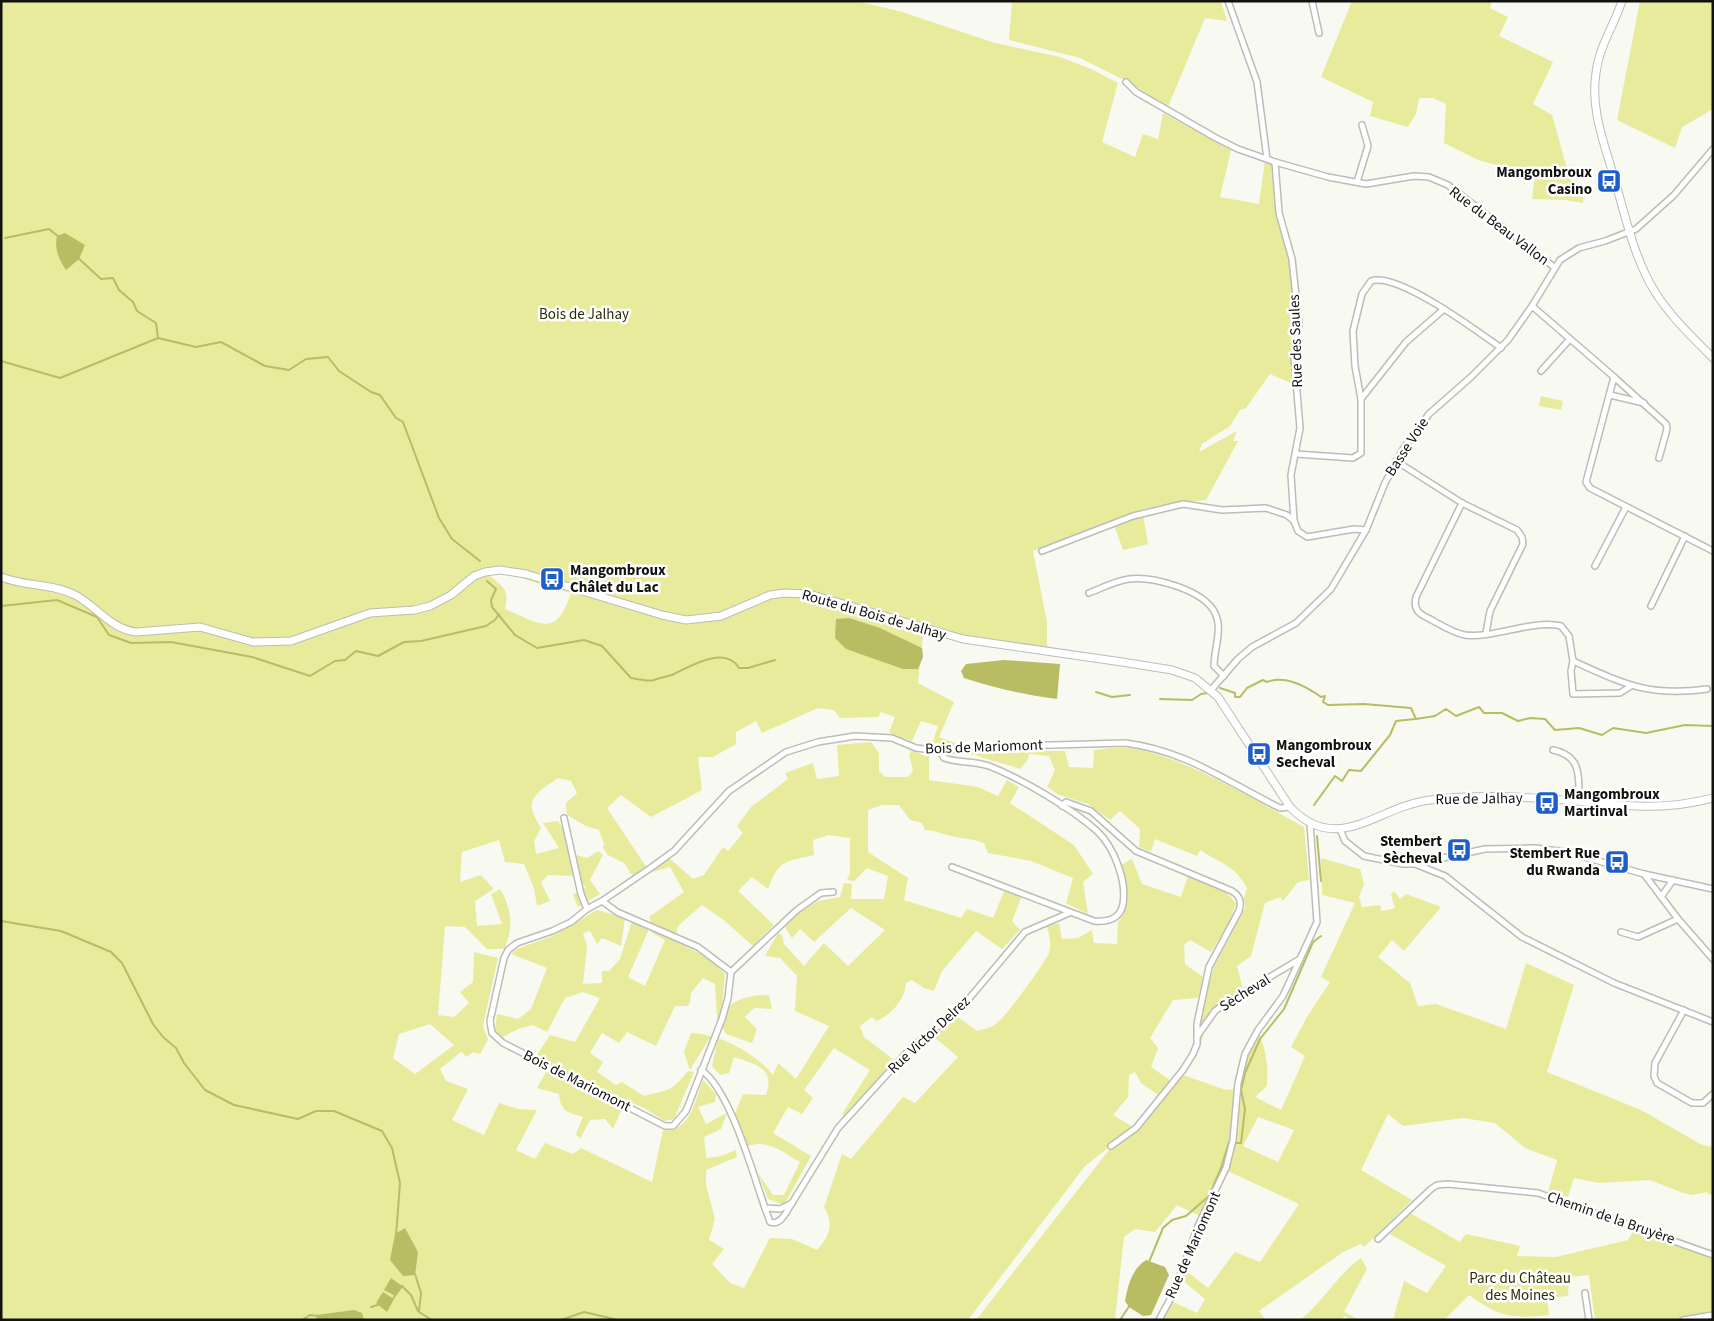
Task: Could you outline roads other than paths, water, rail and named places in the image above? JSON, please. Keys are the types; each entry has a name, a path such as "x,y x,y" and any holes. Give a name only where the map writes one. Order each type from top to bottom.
{"main road":[{"path":"1622,1 1599,55 1594,96 1598,121 1630,233 1654,291 1676,320 1713,358"},
{"name":"Route du Bois de Jalhay","path":"1,577 72,594 90,605 113,624 126,630 136,632 200,627 247,640 270,643 306,637 370,613 425,608 445,599 474,576 500,570 526,574 662,615 686,620 721,616 770,595 785,593 809,594 963,639 1178,672 1195,678 1218,697 1290,807"},
{"name":"Rue de Jalhay","path":"1340,829 1356,826 1404,805 1428,800 1486,796 1649,808 1713,798"},
{"path":"1290,807 1310,824 1324,829 1340,829"}],"street":[{"path":"1228,1 1258,82 1267,159"},
{"path":"1312,1 1319,34"},
{"name":"Rue du Beau Vallon","path":"1126,82 1136,92 1216,138 1238,149 1275,162 1366,184 1414,176 1429,177 1448,185 1554,267"},
{"path":"1357,182 1368,146 1362,125"},
{"path":"1630,233 1674,195 1713,149"},
{"name":"Rue des Saules","path":"1275,162 1279,213 1292,259 1298,308 1294,357 1300,428 1291,475 1294,521"},
{"name":"Basse Voie","path":"1211,690 1238,658 1252,647 1296,623 1315,606 1342,572 1366,530 1385,482 1396,461 1429,414 1502,348 1532,306 1560,260 1579,248 1630,233"},
{"path":"1296,454 1353,458 1358,456 1362,450 1361,399 1354,357 1353,331 1365,287 1371,281 1384,279 1444,309 1502,348"},
{"path":"1532,306 1663,419 1667,428 1659,458"},
{"path":"1361,399 1406,342 1444,309"},
{"path":"1541,371 1570,339"},
{"path":"1614,377 1586,482 1590,488 1713,551"},
{"path":"1610,396 1646,404"},
{"path":"1396,461 1462,503 1517,530 1522,536 1523,544 1490,611 1486,633"},
{"path":"1462,503 1414,604 1418,614 1452,630 1468,635 1549,625 1561,626 1569,636 1573,661 1571,671 1573,694 1620,692 1632,686"},
{"path":"1042,551 1132,516 1183,504 1222,510 1266,508 1287,515 1294,521 1298,531 1307,537 1354,528 1366,530"},
{"path":"1595,566 1626,507"},
{"path":"1650,606 1685,536"},
{"path":"1089,593 1131,579 1157,581 1190,591 1201,598 1215,613 1218,625 1214,666 1224,676"},
{"path":"1573,661 1632,686 1651,691 1670,692 1706,689"},
{"name":"Bois de Mariomont","path":"731,972 725,1011 686,1111 679,1122 673,1126 665,1126 503,1044 492,1033 490,1021 504,958 508,950 517,943 552,932 571,922 587,909 602,902 674,851 728,791 786,752 818,742 855,736 892,738 916,748 940,751 984,747 1124,743 1147,746 1190,760 1280,808 1290,807"},
{"path":"1553,750 1568,755 1574,761 1578,778 1578,802"},
{"path":"940,751 944,758 950,760 988,766 1062,806 1098,832 1110,848 1123,888 1122,909 1119,914 1109,921 1094,921 1069,913 1060,906 952,867"},
{"path":"1062,806 1066,802 1081,806 1101,818 1136,851 1214,882 1232,891 1240,898 1240,911 1209,967 1193,1054 1183,1070 1136,1128 1111,1146"},
{"path":"564,818 581,894 587,909"},
{"name":"Rue de Mariomont","path":"1159,1320 1174,1292 1198,1226 1226,1168 1232,1140 1238,1083 1245,1054 1258,1030 1283,996 1317,922 1318,913 1311,858 1310,824"},
{"path":"1340,829 1345,841 1364,856 1415,864 1445,876 1522,937 1614,983 1713,1022"},
{"path":"1415,864 1485,849 1535,848 1567,852 1644,874 1713,889"},
{"path":"1644,874 1678,919 1713,959"},
{"path":"1661,896 1673,880"},
{"path":"602,902 617,912 698,947 731,972 797,910 821,893 832,892"},
{"name":"Rue Victor Delrez","path":"701,1070 710,1075 722,1095 770,1222 775,1224 779,1222 792,1203 838,1128 904,1056 962,1008 1025,932 1069,913"},
{"path":"1621,932 1638,937 1678,919"},
{"name":"Sècheval","path":"1198,1035 1215,1011 1223,1005 1301,959"},
{"path":"1684,1010 1655,1063 1654,1076 1657,1083 1692,1103 1703,1103 1713,1094"},
{"name":"Chemin de la Bruyère","path":"1378,1239 1431,1189 1437,1185 1448,1184 1538,1193 1713,1254"},
{"path":"765,1208 780,1209 792,1203"},
{"path":"1586,1293 1589,1320"},
{"path":"1683,1320 1713,1315"}],"waterway":[{"path":"5,238 49,229 59,237"},
{"path":"77,257 101,279 113,278 119,290 133,302 137,311 156,323 158,338 196,347 221,342 265,366 289,370 306,359 328,357 339,371 371,392 380,395 396,418 403,422 439,518 452,539 480,561"},
{"path":"1,361 60,378 158,338"},
{"path":"487,581 496,589 491,600 492,607 515,635 537,648 584,640 602,646 631,678 652,681 672,675 707,659 725,658 733,661 739,668 748,668 775,660"},
{"path":"1,606 57,600 97,617 109,635 131,643 171,642 252,657 310,676 335,661 345,660 356,651 378,656 404,642 421,641 486,626 495,620 499,614"},
{"path":"1220,688 1235,693 1235,697 1240,697 1247,688 1263,680 1267,682 1281,680 1303,686 1321,697 1325,696 1323,702 1328,705 1364,704 1411,708 1416,719 1435,716 1446,709 1456,716 1479,707 1484,713 1502,713 1518,721 1530,718 1545,719 1555,730 1579,728 1602,735 1613,728 1646,733 1685,725 1713,726"},
{"path":"1096,692 1112,697 1130,695"},
{"path":"1160,699 1192,700 1201,694 1208,693"},
{"path":"1314,805 1335,776 1342,781 1349,770 1361,771 1390,735 1396,721 1415,719"},
{"path":"1317,836 1321,881"},
{"path":"1,921 61,931 111,952 122,963 153,1024 163,1037 176,1048 184,1063 205,1090 234,1105 298,1119 316,1111 334,1111 382,1131 392,1148 400,1183 396,1236"},
{"path":"1236,1143 1241,1143 1245,1109 1241,1090 1245,1073 1260,1039 1284,1009 1313,942 1321,936"},
{"path":"1149,1262 1163,1228 1172,1220 1186,1216 1209,1196 1221,1168 1229,1142"},
{"path":"415,1274 421,1293 419,1312 432,1320"},
{"path":"392,1300 402,1286 411,1295 418,1311"},
{"path":"371,1307 378,1305"},
{"path":"1120,1320 1130,1305"},
{"path":"561,1320 584,1312 618,1320"},
{"path":"302,1320 310,1315 318,1316"}],"place":[{"name":"Mangombroux Casino","path":"1609,181"},
{"name":"Mangombroux Châlet du Lac","path":"552,579"},
{"name":"Mangombroux Secheval","path":"1259,754"},
{"name":"Mangombroux Martinval","path":"1547,803"},
{"name":"Stembert Sècheval","path":"1459,850"},
{"name":"Stembert Rue du Rwanda","path":"1617,862"}],"park label":[{"name":"Bois de Jalhay","path":"584,314"},
{"name":"Parc du Château des Moines","path":"1520,1286"}]}
